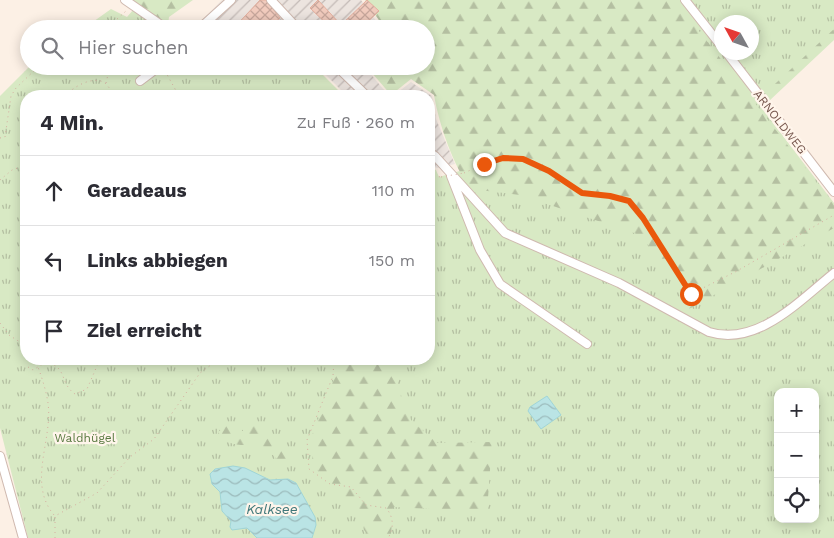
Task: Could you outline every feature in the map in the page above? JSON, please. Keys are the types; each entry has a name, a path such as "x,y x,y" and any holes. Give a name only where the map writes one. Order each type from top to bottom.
{"street":[{"path":"125,0 153,20"},
{"path":"209,20 230,0"},
{"path":"271,0 290,20"},
{"path":"685,0 714,37"},
{"name":"ARNOLDWEG","path":"732,60 834,192"},
{"path":"140,81 148,75"},
{"path":"345,75 361,90"},
{"path":"435,156 505,233 619,283 709,332 723,337 738,336 761,327 788,310 834,273"},
{"path":"448,170 480,250 500,284 587,344"},
{"path":"0,456 23,538"}],"path":[{"path":"117,20 125,13"},
{"path":"0,138 5,137 11,96 16,88 30,75"},
{"path":"105,84 108,75"},
{"path":"166,75 175,90"},
{"path":"70,90 84,83 97,80 105,84 110,90"},
{"path":"435,176 441,177 464,173 495,159 511,157 523,159 549,171 582,193 610,196 629,201 643,218 691,294 737,271 834,215"},
{"path":"0,180 12,170 20,167"},
{"path":"0,323 9,335 20,340"},
{"path":"56,365 61,370 69,390 75,394 87,389 97,365"},
{"path":"55,516 97,494 130,457 154,439 200,373 211,365"},
{"path":"334,365 333,376 307,440 309,469 330,484 351,488 366,505 386,508 390,512 392,525 388,538"},
{"path":"28,367 33,370 38,366 48,404 41,482 46,503 55,516 55,538"}],"shaded area":[{"path":"222,0 361,0 375,20 202,20"},
{"path":"326,75 372,75 384,90 341,90"},
{"path":"411,82 423,90 401,90"},
{"path":"435,113 455,164 435,167"}],"green space":[{"path":"131,0 193,0 169,17 169,20 161,20"},
{"path":"365,0 675,0 714,50 714,60 722,60 834,205 834,228 689,309 675,279 640,235 520,195 471,189 458,169 448,144 439,119 435,90 427,90 411,79 397,90 387,90 374,75 435,75 435,20 379,20"},
{"name":"Waldhügel","path":"383,0 834,0 834,39 760,106 834,203 834,538 28,538 0,428 0,96 21,75 323,75 338,90 20,90 20,365 435,365 435,170 439,177 470,168 435,57 435,20 413,20"},
{"path":"111,9 127,17 133,10 146,20 96,20"},
{"path":"834,29 834,40 768,102 762,96"},
{"path":"335,365 397,365 397,385 411,420 437,443 492,442 487,512 393,507 391,535 369,536 364,530 359,508 327,488 331,482 315,468 312,460 312,435 334,379"},
{"path":"248,421 258,427 262,433 272,435 284,443 294,454 289,462 279,461 264,446 252,451 246,445 230,443 218,432 226,426 243,431 243,424"}],"water":[{"path":"547,396 561,415 541,429 528,411 530,407"},
{"name":"Kalksee","path":"233,466 245,468 270,480 288,479 296,483 315,517 316,525 312,538 257,538 247,528 232,530 230,527 231,521 222,511 220,492 212,484 210,474 215,469"}],"building":[{"path":"260,0 266,0 280,18 278,20 241,20"},
{"path":"318,0 336,20 323,20 310,8"},
{"path":"367,0 379,11 370,20 346,20"}],"route":[{"path":"484,164 495,159 511,157 523,159 549,171 582,193 610,196 629,201 643,218 689,294 691,294"}]}
